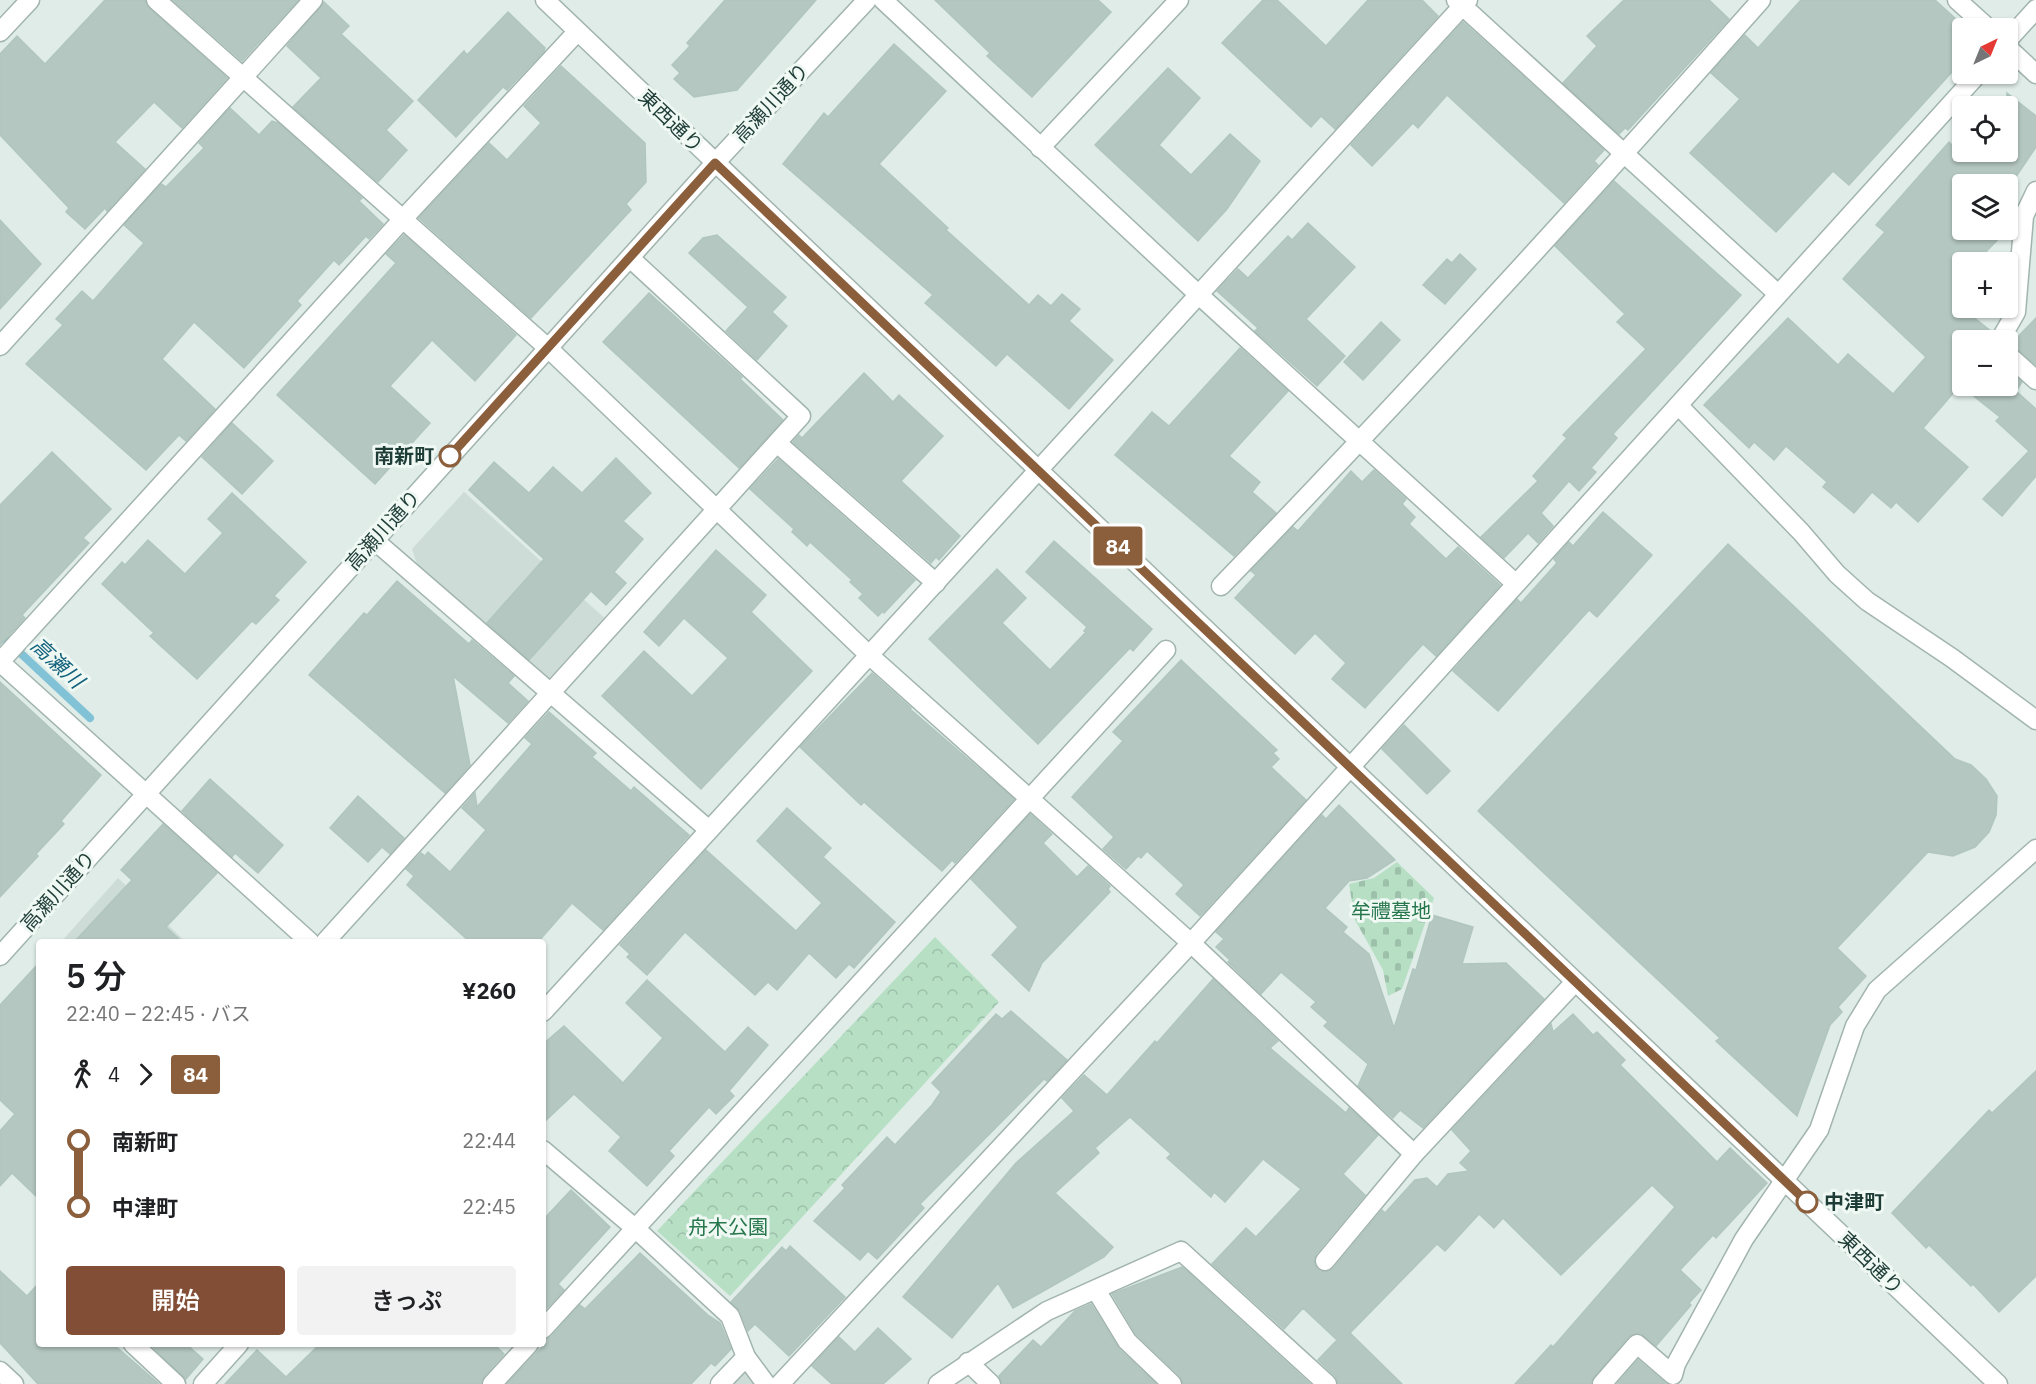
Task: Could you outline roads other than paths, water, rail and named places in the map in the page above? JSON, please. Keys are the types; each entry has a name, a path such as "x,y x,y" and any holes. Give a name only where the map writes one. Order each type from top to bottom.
{"street":[{"path":"0,32 30,0"},
{"path":"156,0 548,348 869,655 1191,943 1414,1154"},
{"path":"0,346 313,0"},
{"name":"東西通り","path":"545,0 1998,1384"},
{"name":"高瀬川通り","path":"0,956 715,163 867,0"},
{"path":"883,0 1199,295 1515,583"},
{"path":"1040,148 1179,0"},
{"path":"1221,586 1361,441 1625,154 1761,0"},
{"path":"1957,0 1977,18"},
{"path":"546,1009 1199,295 1462,2 1778,294"},
{"path":"2018,29 2036,9"},
{"path":"307,939 146,792 6,655 402,220 577,32"},
{"path":"2018,57 2036,74"},
{"path":"780,1384 1191,943 1969,84"},
{"path":"2006,330 2016,312 2024,216 2036,190"},
{"path":"328,939 551,695 801,416 630,258"},
{"path":"2018,364 2036,380"},
{"path":"1679,406 1801,532 1837,574 1867,602 1952,658 2036,720"},
{"path":"777,443 936,583"},
{"path":"374,540 709,830"},
{"path":"546,1326 1166,650"},
{"path":"1602,1384 1637,1344 1673,1375 1676,1364 1744,1239 1786,1182 1819,1130 1855,1026 1877,990 2036,849"},
{"path":"1325,1261 1414,1154 1575,982"},
{"path":"546,1153 636,1229 730,1317 746,1357 766,1384"},
{"path":"938,1384 1047,1311 1181,1251 1327,1384"},
{"path":"1096,1290 1127,1341 1172,1384"},
{"path":"136,1347 176,1384"},
{"path":"203,1384 236,1347"},
{"path":"492,1384 526,1347"},
{"path":"720,1384 746,1357"},
{"path":"968,1362 991,1384"},
{"path":"0,1371 14,1384"}],"waterway":[{"name":"高瀬川","path":"0,634 90,718"}],"place":[{"name":"南新町","path":"450,456"},
{"name":"中津町","path":"1807,1202"}],"park label":[{"name":"牟禮墓地","path":"1391,911"},
{"name":"舟木公園","path":"728,1227"}]}
